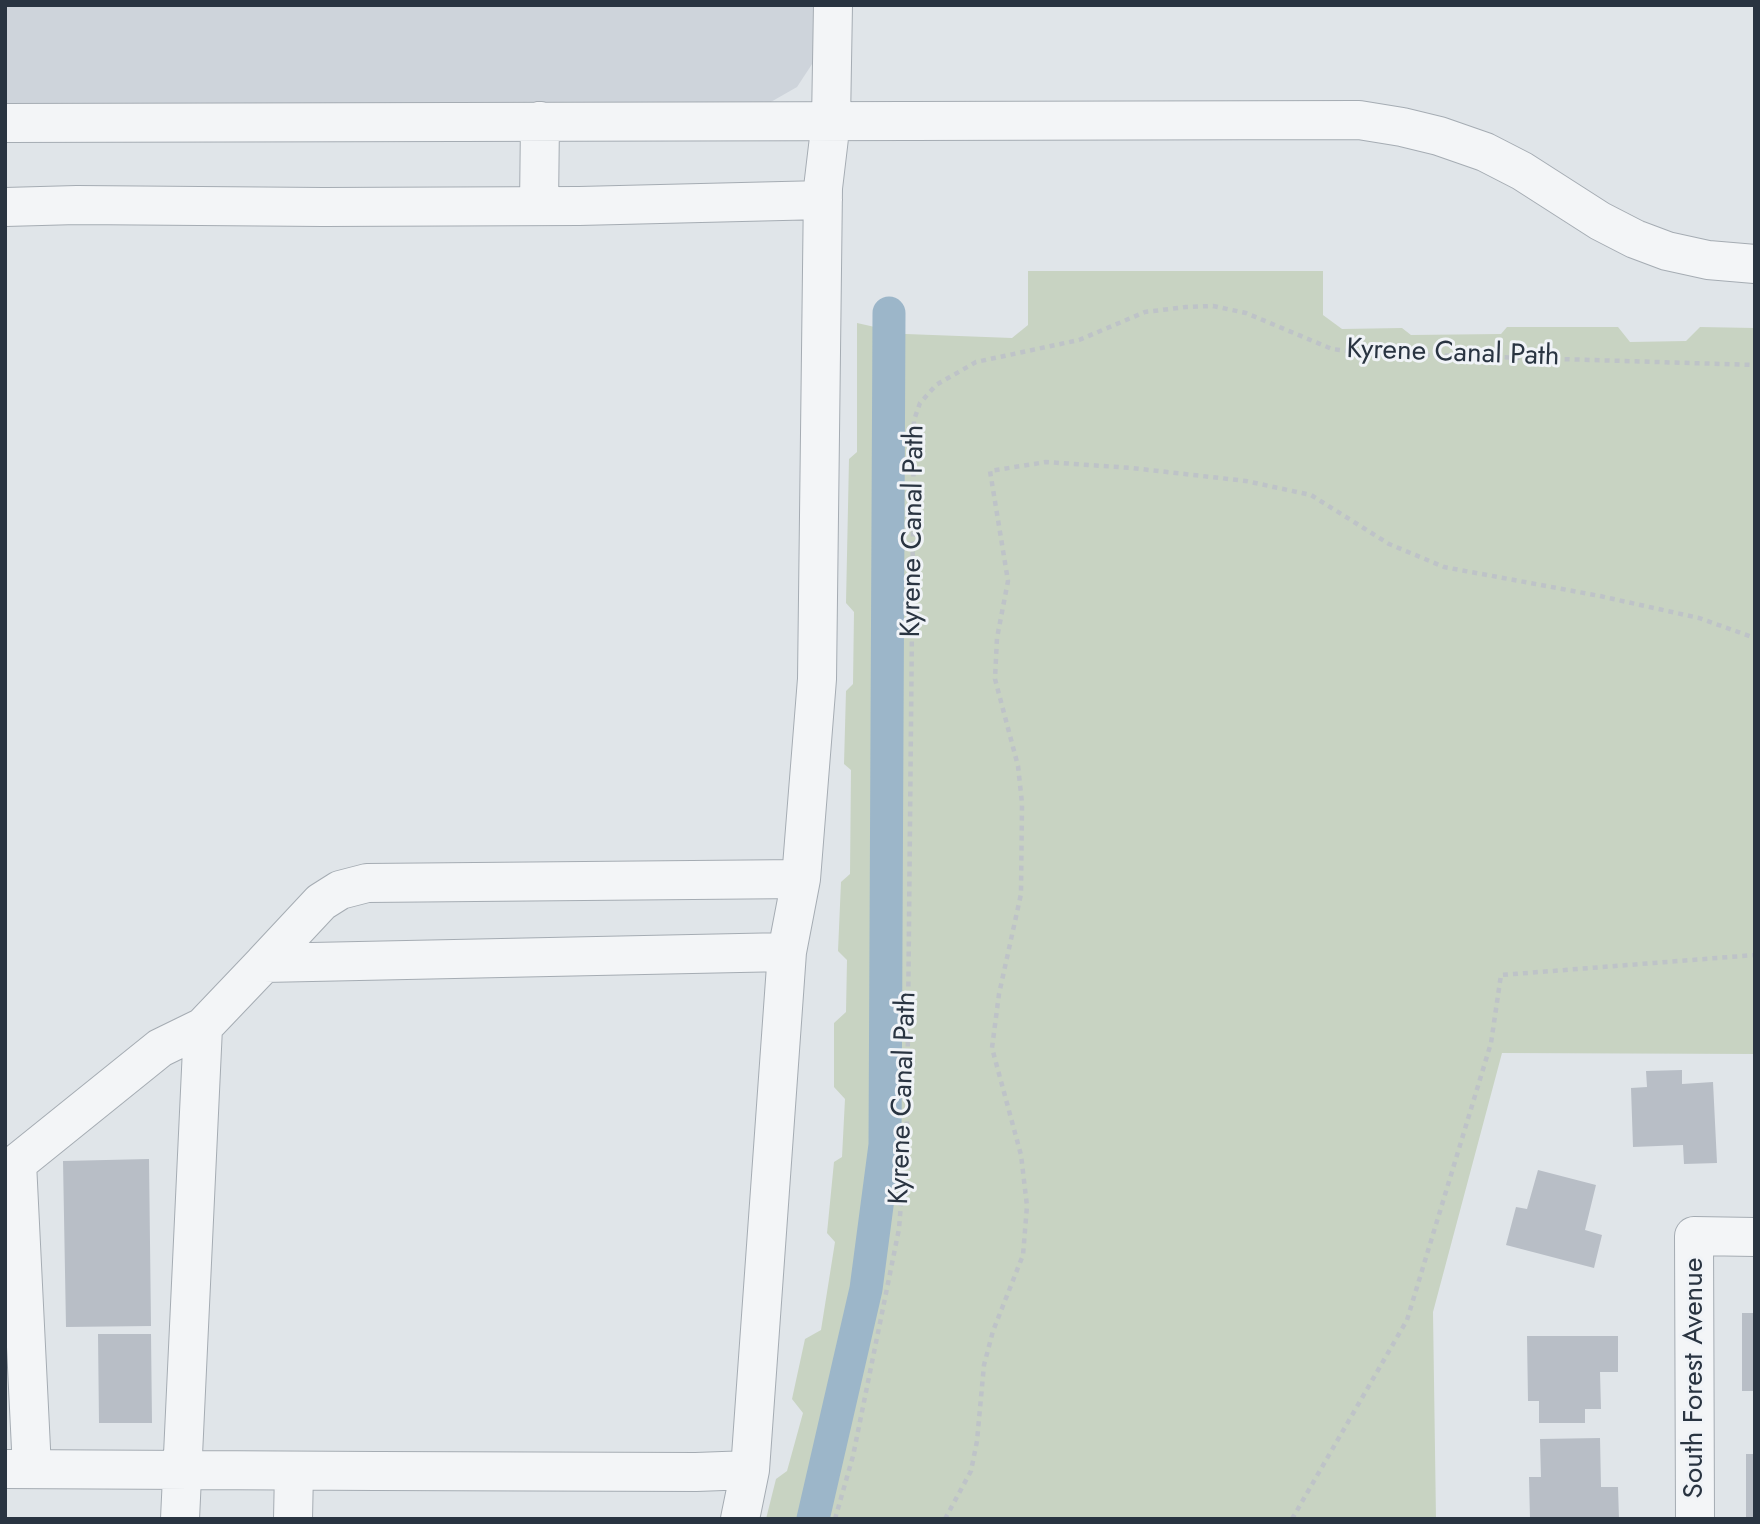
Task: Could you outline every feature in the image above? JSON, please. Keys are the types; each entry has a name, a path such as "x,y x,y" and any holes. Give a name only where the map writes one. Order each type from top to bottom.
{"street":[{"path":"740,1519 750,1470 787,952 801,879 817,679 823,188 831,121 832,5"},
{"path":"5,123 1359,120 1439,136 1485,152 1522,171 1600,221 1635,239 1667,251 1708,260 1755,264"},
{"path":"540,121 540,206"},
{"path":"5,207 540,206 823,200"},
{"path":"750,1470 19,1469 11,1168 160,1048 203,1027 321,902 340,890 368,883 801,879"},
{"path":"264,963 787,952"},
{"path":"180,1519 203,1027"},
{"name":"South Forest Avenue","path":"1695,1519 1694,1236 1755,1237"},
{"path":"293,1519 294,1471"}],"path":[{"name":"Kyrene Canal Path","path":"835,1519 853,1456 900,1217 906,1126 914,419 920,403 936,385 976,362 1079,340 1145,312 1186,307 1213,306 1246,313 1332,349 1364,353 1755,365"},
{"path":"945,1519 971,1471 977,1441 984,1365 993,1331 1023,1255 1027,1206 1021,1155 992,1048 999,995 1021,894 1022,803 1018,766 995,679 997,638 1008,581 990,471 1046,462 1132,467 1272,486 1311,495 1389,544 1444,567 1600,596 1699,618 1755,638"},
{"path":"1292,1519 1407,1320 1491,1043 1501,975 1755,955"}],"shaded area":[{"path":"5,5 821,5 820,52 797,87 769,103 5,105"}],"green space":[{"path":"1028,271 1323,271 1323,315 1342,329 1402,328 1411,335 1501,334 1507,327 1618,327 1630,342 1686,341 1700,327 1755,328 1755,1054 1502,1053 1433,1312 1436,1519 766,1519 776,1479 787,1471 803,1413 792,1399 805,1339 821,1330 835,1242 827,1233 834,1162 842,1157 845,1099 834,1087 834,1023 846,1012 847,960 838,951 841,882 850,874 851,770 844,764 846,691 853,684 854,612 846,603 849,459 857,452 857,323 906,334 1012,338 1028,325"}],"building":[{"path":"1682,1070 1682,1084 1713,1082 1717,1163 1684,1164 1683,1145 1633,1147 1631,1088 1647,1087 1646,1071"},
{"path":"149,1159 151,1326 66,1327 63,1161"},
{"path":"1538,1170 1596,1185 1585,1230 1602,1235 1594,1268 1506,1245 1516,1207 1527,1209"},
{"path":"1742,1313 1755,1313 1755,1391 1742,1391"},
{"path":"98,1334 151,1334 152,1423 99,1423"},
{"path":"1527,1336 1618,1336 1618,1372 1600,1372 1601,1409 1585,1409 1585,1423 1539,1423 1539,1401 1528,1401"},
{"path":"1600,1438 1601,1487 1618,1487 1619,1519 1530,1519 1529,1477 1541,1477 1540,1439"},
{"path":"1746,1454 1755,1454 1755,1519 1746,1519"}],"waterway":[{"path":"813,1519 866,1289 885,1145 889,313"}]}
